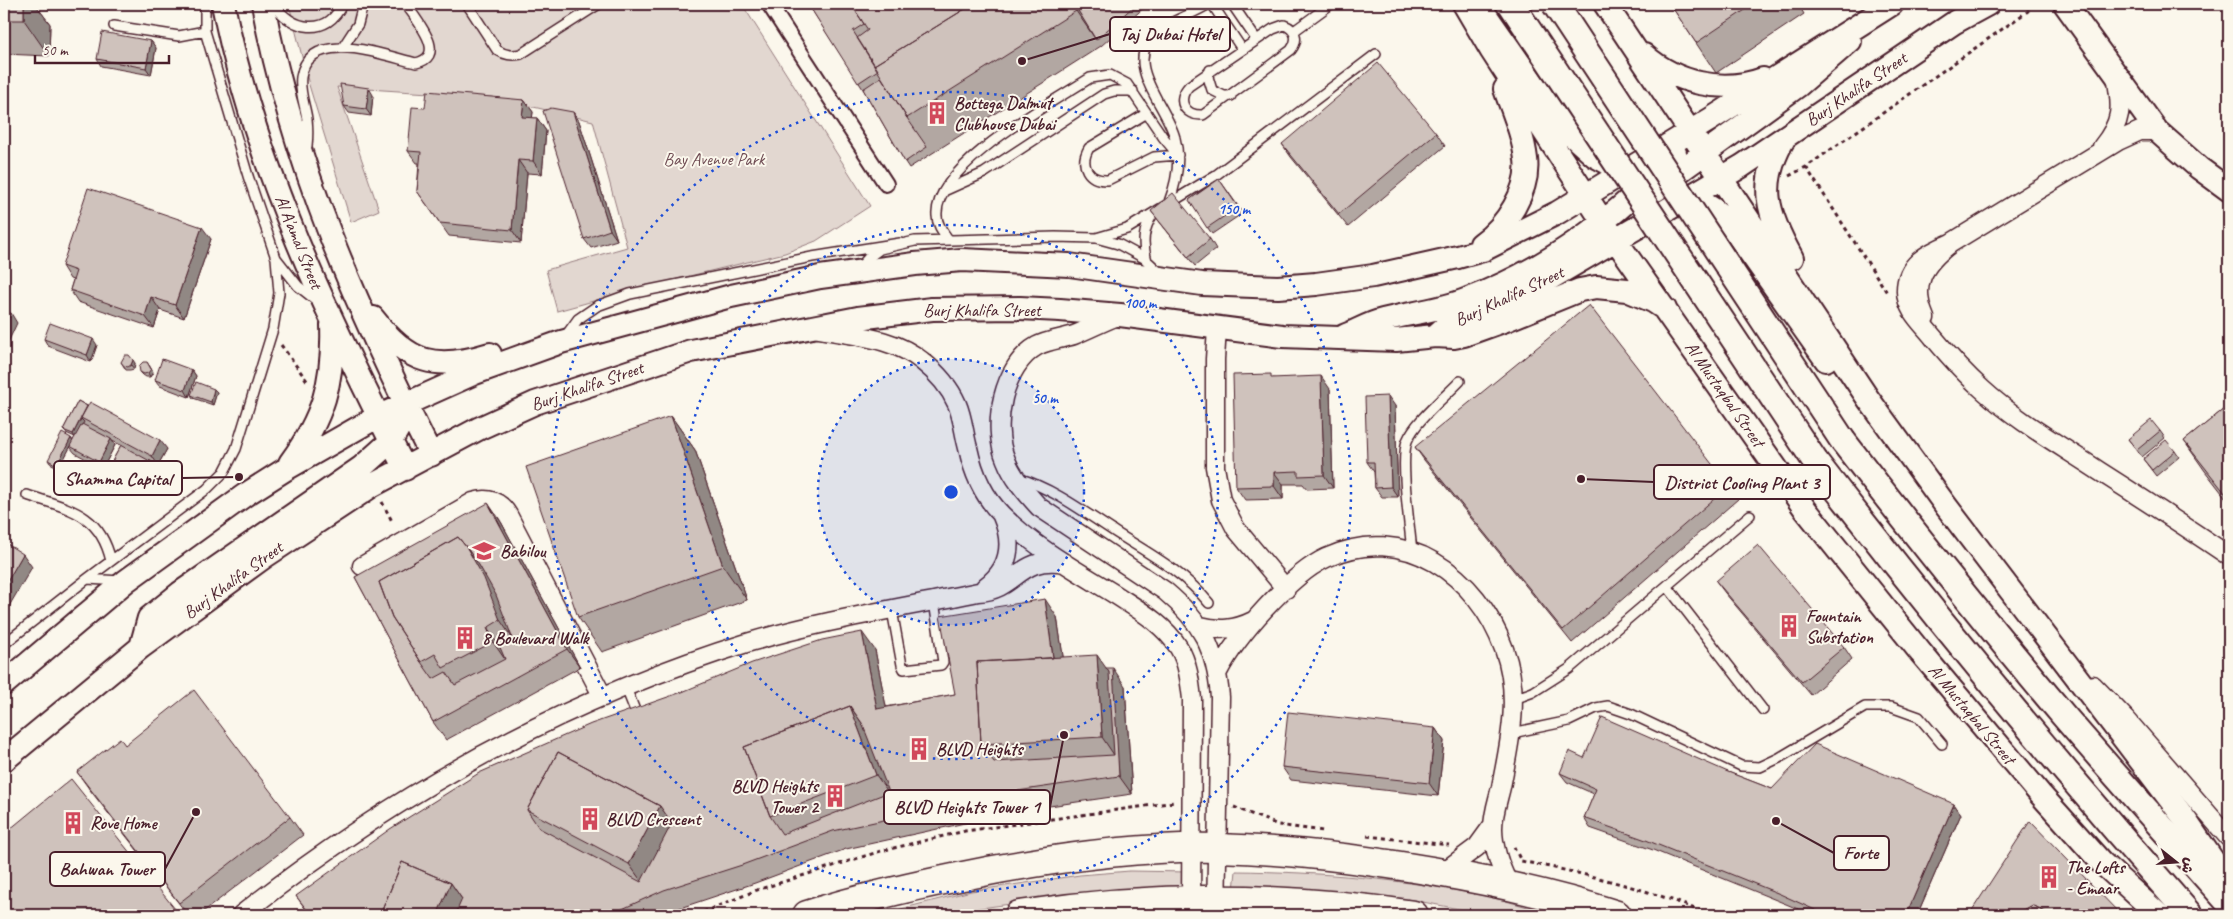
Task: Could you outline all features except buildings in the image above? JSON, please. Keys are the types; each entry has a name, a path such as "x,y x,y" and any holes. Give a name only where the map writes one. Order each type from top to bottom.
{"main road":[{"name":"Al Mustaqbal Street","path":"1512,4 1815,461 1990,683 2081,791 2190,915"},
{"path":"1555,4 1843,441 1929,552 2029,675 2229,903"},
{"path":"807,915 924,884 1027,864 1094,855 1205,848 1334,857 1442,873 1510,885 1617,915"},
{"path":"1019,915 1090,906 1330,905 1414,915"}],"street":[{"name":"Al A'amal Street","path":"223,4 239,76 292,228 377,417 405,469"},
{"name":"Al A'amal Street","path":"263,4 276,67 304,163 327,228 357,298 431,455"},
{"path":"769,4 886,184"},
{"name":"Al Mustaqbal Street","path":"1464,4 1491,50 1603,222 1805,509 1980,724 2102,863 2159,915"},
{"path":"1477,4 1566,130 1595,156 1625,172 1648,189 1683,199 1702,202 1719,211 1732,226 1816,347 1841,376 1869,400"},
{"path":"1605,4 1869,400 1946,506 2182,814 2229,884"},
{"path":"2065,4 2157,131 2199,168 2229,190"},
{"name":"Burj Khalifa Street","path":"4,760 141,647 286,542 373,485 480,428 535,403 691,351 897,312 932,309 1020,308 1120,314 1217,329 1282,336 1396,340 1435,336 1453,320 1517,296 1617,240 1785,137 1955,22 1988,5"},
{"path":"4,684 126,581 204,523 286,469 377,417 475,373 555,345 731,296 855,272 924,263 962,260 1069,265 1165,279 1240,286 1316,284 1382,274 1458,258 1495,244 1557,213 1690,132 1785,70 1889,6"},
{"path":"1341,337 1382,320 1408,316 1468,300 1565,250 1648,189 1705,152 1827,63 1889,6"},
{"path":"1628,39 1652,62 1681,78 1697,83 1727,86 1742,85 1757,82 1785,70"},
{"path":"1458,258 1484,242 1501,225 1514,206 1524,176 1526,161 1522,135 1491,50"},
{"path":"2097,153 2112,135 2121,110 2115,74"},
{"path":"2157,131 2140,131 2097,153 1951,243 1935,255 1927,265 1919,288 1922,312 1933,337 1965,373 2007,410 2229,556"},
{"path":"1617,240 1648,189 1690,132"},
{"path":"1785,137 1772,161 1767,188 1772,218 1805,283 1816,319"},
{"path":"1586,196 1648,189 1722,177"},
{"path":"1435,336 1454,337 1464,335 1580,290 1596,288 1627,290 1653,301 1665,309"},
{"path":"357,298 398,347 435,363 468,361 529,342 555,345"},
{"path":"286,469 312,431 325,401 332,365 329,313"},
{"path":"1120,314 1072,335 1048,341 1036,347 1023,359 1010,376 1000,419 1000,437 1005,459 1014,476 1039,507 1165,591 1184,607 1200,626 1211,648 1218,672 1220,697 1205,848 1204,907"},
{"path":"815,328 879,339 894,344 922,361 950,390 957,404 976,476 1002,514 1008,530 1010,552 1000,574 978,592"},
{"path":"1217,329 1215,359 1215,467 1221,500 1236,529 1286,589"},
{"path":"141,647 149,618 167,603 362,467 391,441 404,416 406,404"},
{"path":"362,566 473,502 481,500 497,503 508,515 603,697"},
{"path":"1002,514 1032,540 1146,615 1165,630 1180,649 1188,672 1192,699 1193,801 1205,848 1204,907"},
{"path":"1218,672 1235,643 1257,618 1305,571 1326,558 1350,550 1375,547 1412,552 1433,560 1452,572 1468,587 1482,605 1495,627 1511,674 1514,699 1512,733 1493,825 1497,856 1510,885"},
{"path":"241,915 336,845 439,779 516,738 603,697 698,660 752,642 999,588 1032,564 1049,560 1066,563"},
{"path":"1200,626 1214,630 1230,629 1244,625 1257,618"},
{"path":"2052,645 2126,720 2229,838"},
{"path":"1442,873 1477,847 1493,825"},
{"path":"2102,863 2146,915"}],"lane":[{"path":"4,644 111,560 206,489 224,472 236,449 273,328 279,293 276,258 246,168 205,31 204,4"},
{"path":"274,4 284,16 293,22 316,27 332,20 342,4"},
{"path":"343,47 358,24 363,4"},
{"path":"304,163 308,134 302,88 303,71 312,57 323,49 343,47 416,63 423,61 429,56 432,48 430,41 406,4"},
{"path":"467,4 497,50 512,56 521,54 599,4"},
{"path":"1169,202 1175,187 1178,155 1171,123 1144,76 1142,64 1144,52 1149,41 1157,32 1210,4 1242,49"},
{"path":"1232,4 1256,40"},
{"path":"1294,31 1331,4"},
{"path":"1284,25 1294,31 1296,41 1291,50 1203,115 1196,116 1188,113 1182,99 1184,92 1210,70 1256,40 1278,26 1284,25"},
{"path":"114,26 179,36 205,31"},
{"path":"555,345 578,319 591,310 630,294 812,257 900,243 948,239 1096,238 1127,230 1238,160 1376,54"},
{"path":"1210,70 1208,77 1212,90 1217,94 1231,96"},
{"path":"948,239 940,229 937,216 938,203 944,191 966,163 988,144 1090,78 1110,75 1119,78 1133,91 1178,155"},
{"path":"944,191 984,173 1104,94 1114,91 1133,91"},
{"path":"1147,113 1089,148 1085,155 1086,171 1100,180 1108,180 1154,157 1178,155"},
{"path":"1148,262 1143,242 1148,222 1153,213"},
{"path":"1096,238 1125,247 1148,262 1165,279"},
{"path":"855,272 869,257 880,249 900,243"},
{"path":"276,258 298,286 329,313"},
{"path":"1412,552 1405,464 1407,442 1419,423 1460,381"},
{"path":"1014,476 1039,485 1063,498 1170,567 1191,583 1209,603"},
{"path":"28,495 85,516 103,535 111,560"},
{"path":"1514,699 1534,692 1569,670 1750,515"},
{"path":"87,579 126,581"},
{"path":"1667,586 1763,710"},
{"path":"892,610 904,669 936,667 943,662 934,601"},
{"path":"626,688 642,728"},
{"path":"1512,733 1569,721 1590,710 1608,706 1631,714 1741,766 1760,767 1779,758 1864,708 1891,707 1920,717 1942,744"}],"path":[{"path":"1767,188 1806,167 2028,11 2028,4"},
{"path":"1806,167 1890,299"},
{"path":"273,328 291,362 325,401"},
{"path":"696,915 757,890 862,857 956,833 1164,802 1193,801"}],"green space":[{"name":"Bay Avenue Park","path":"289,4 742,4 870,206 816,241 785,253 648,286 557,311 546,270 627,247 593,121 491,97 337,87 379,210 351,222 309,85"},
{"path":"1130,871 1188,872 1186,890 1086,894 973,909 950,915 877,915 971,891 1080,875"},
{"path":"1236,871 1330,875 1424,885 1486,896 1556,915 1490,915 1402,898 1309,889 1234,890"}],"place":[{"name":"Taj Dubai Hotel","path":"1022,61"},
{"name":"Bottega Dalmut Clubhouse Dubai","path":"937,113"},
{"name":"Shamma Capital","path":"239,477"},
{"name":"District Cooling Plant 3","path":"1581,479"},
{"name":"Babilou","path":"484,551"},
{"name":"Fountain Substation","path":"1789,626"},
{"name":"8 Boulevard Walk","path":"465,638"},
{"name":"BLVD Heights Tower 1","path":"1064,735"},
{"name":"BLVD Heights","path":"919,749"},
{"name":"BLVD Heights Tower 2","path":"835,796"},
{"name":"Bahwan Tower","path":"196,812"},
{"name":"BLVD Crescent","path":"590,819"},
{"name":"Forte","path":"1776,821"},
{"name":"Rove Home","path":"73,823"},
{"name":"The Lofts - Emaar","path":"2049,877"}]}
